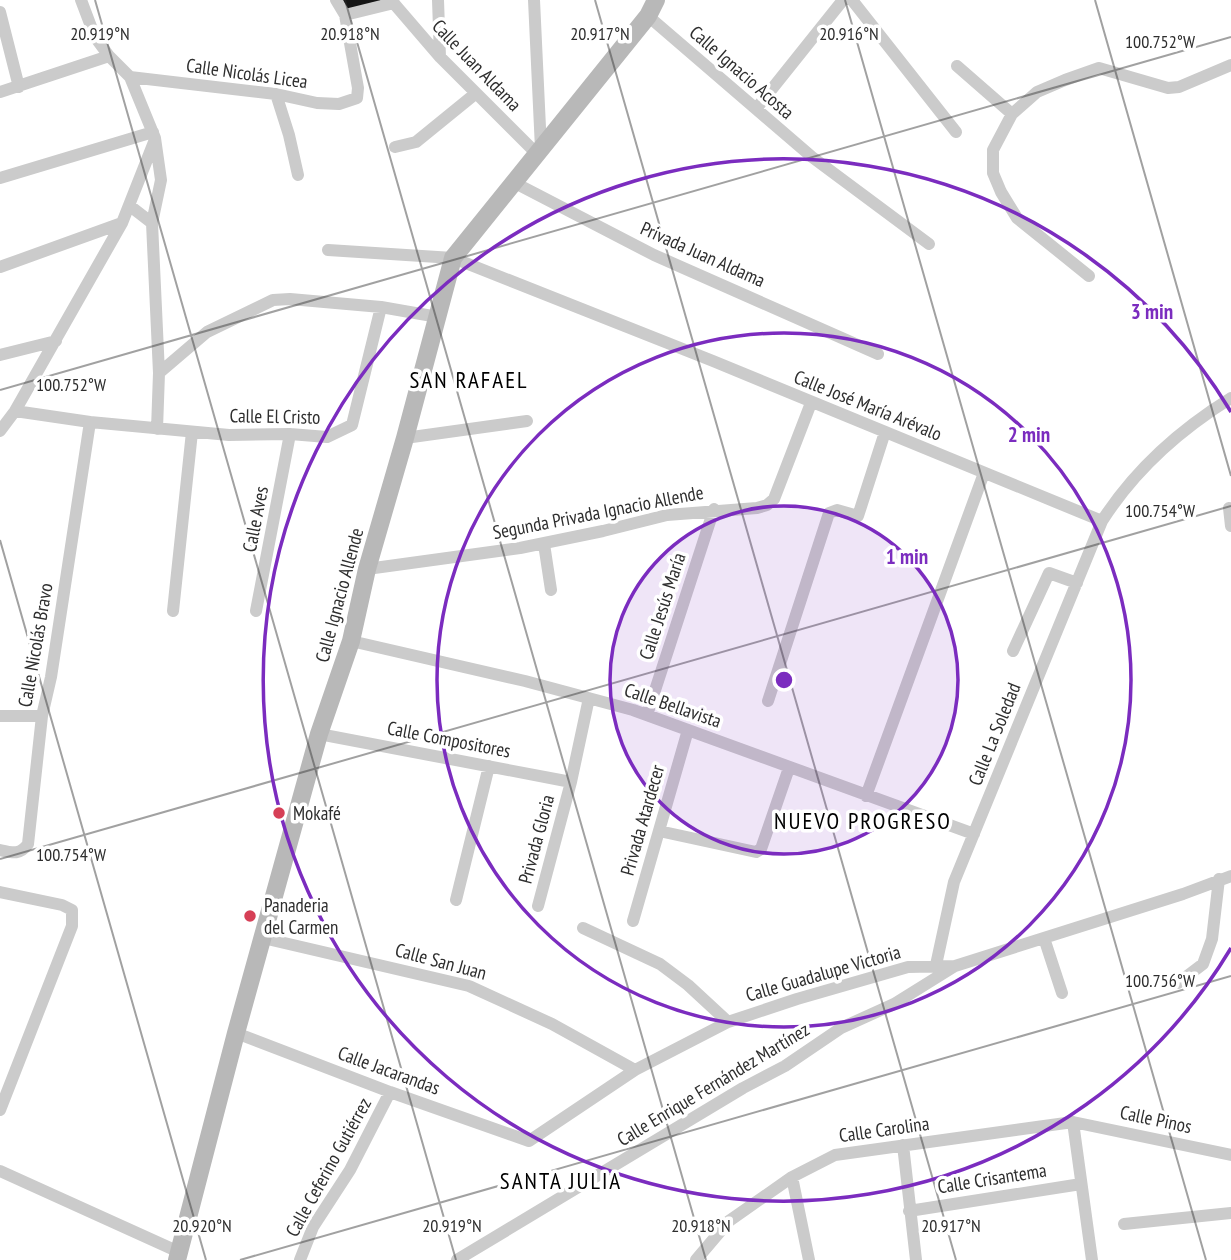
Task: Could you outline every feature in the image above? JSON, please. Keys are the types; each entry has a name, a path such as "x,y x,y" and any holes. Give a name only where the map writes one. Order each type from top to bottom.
{"street":[{"path":"81,0 95,37 108,56 130,77 154,135 161,180 152,223 159,373 157,429"},
{"path":"336,0 345,15 393,1"},
{"path":"438,0 440,57"},
{"path":"534,0 539,152"},
{"path":"756,109 843,0"},
{"path":"852,0 956,132"},
{"name":"Calle Juan Aldama","path":"393,1 475,94 539,152"},
{"name":"Calle Ignacio Allende","path":"178,1256 236,1032 319,734 351,641 366,569 405,438 453,258 652,8"},
{"name":"Calle Ignacio Acosta","path":"652,8 756,109 812,157 929,244"},
{"path":"0,12 19,86"},
{"name":"Calle Nicolás Licea","path":"130,77 276,94 328,104 350,102 356,98 358,88 345,15"},
{"path":"0,92 108,56"},
{"path":"1089,276 1017,218 1001,192 993,173 993,149 1012,114 1037,92 1099,68 1168,88 1179,87 1231,65"},
{"path":"957,66 1012,114"},
{"path":"276,94 298,175"},
{"path":"395,147 416,142 475,94"},
{"path":"0,178 154,135"},
{"path":"0,431 15,411 131,206 154,135"},
{"name":"Privada Juan Aldama","path":"515,183 654,255 878,354"},
{"path":"131,206 152,223"},
{"path":"0,267 122,223"},
{"name":"Calle José María Arévalo","path":"328,250 453,258 713,361 1102,521"},
{"path":"159,373 207,332 273,300 290,299 380,307 438,317"},
{"name":"Calle El Cristo","path":"15,411 192,432 327,437 352,425 380,307"},
{"path":"0,355 55,341"},
{"path":"1102,521 1117,498 1143,468 1205,414 1231,398"},
{"name":"Segunda Privada Ignacio Allende","path":"366,569 544,544 667,515 767,505 774,499 811,403"},
{"path":"405,438 527,421"},
{"name":"Calle Nicolás Bravo","path":"0,850 15,853 28,844 42,716 51,677 90,422"},
{"path":"173,611 192,432"},
{"path":"768,701 829,513 837,510 858,516 885,432"},
{"name":"Calle Aves","path":"256,611 290,434"},
{"path":"866,796 984,473"},
{"path":"1229,508 1231,526"},
{"name":"Calle Jesús María","path":"647,715 714,509"},
{"name":"Calle La Soledad","path":"936,965 954,882 1102,521"},
{"path":"544,544 551,590"},
{"path":"1013,651 1049,573 1077,583"},
{"name":"Calle Bellavista","path":"351,641 525,681 647,715 974,834"},
{"name":"Privada Gloria","path":"538,906 571,782 589,698"},
{"path":"0,716 42,716"},
{"name":"Privada Atardecer","path":"633,921 688,730"},
{"name":"Calle Compositores","path":"319,734 571,782"},
{"path":"456,900 489,766"},
{"path":"659,831 755,852 761,849 789,768"},
{"path":"1178,984 1203,964 1212,939 1225,878"},
{"name":"Calle Guadalupe Victoria","path":"529,1141 635,1070 728,1022 908,967 955,966 1183,894 1225,878"},
{"path":"0,892 62,905 72,911 72,926 0,1110"},
{"path":"583,928 660,964 688,985 728,1022"},
{"name":"Calle San Juan","path":"262,938 469,986 552,1024 635,1070"},
{"path":"1044,938 1062,993"},
{"name":"Calle Enrique Fernández Martínez","path":"457,1260 743,1088 785,1066 841,1028 894,1004 955,966"},
{"name":"Calle Jacarandas","path":"236,1032 390,1092 529,1141"},
{"name":"Calle Ceferino Gutiérrez","path":"300,1260 313,1227 350,1170 390,1092"},
{"path":"1073,1122 1092,1260"},
{"name":"Calle Carolina","path":"697,1259 729,1221 792,1177 835,1154 1073,1122"},
{"name":"Calle Pinos","path":"1073,1122 1231,1155"},
{"path":"903,1145 916,1260"},
{"path":"0,1171 178,1256"},
{"path":"792,1177 809,1260"},
{"name":"Calle Crisantema","path":"909,1211 1081,1184"},
{"path":"1124,1224 1231,1213"}],"building":[{"path":"343,0 380,0 384,4 345,12"}],"place":[{"name":"Mokafé","path":"279,813"},
{"name":"Panaderia del Carmen","path":"250,916"}],"district":[{"name":"SAN RAFAEL","path":"469,379"},
{"name":"NUEVO PROGRESO","path":"863,820"},
{"name":"SANTA JULIA","path":"561,1180"}]}
